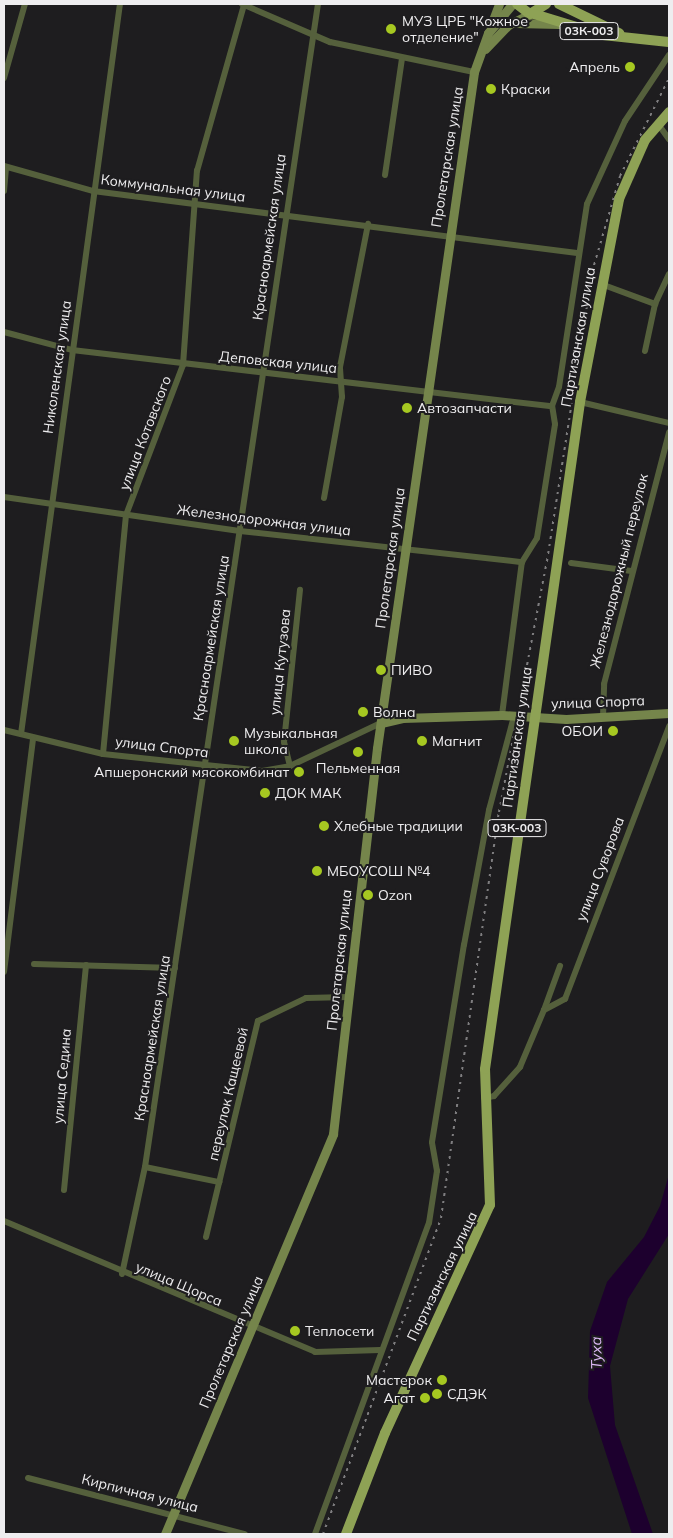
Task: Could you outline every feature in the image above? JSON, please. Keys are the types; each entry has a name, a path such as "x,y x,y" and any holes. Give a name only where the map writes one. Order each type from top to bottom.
{"main road":[{"name":"03К-003","path":"517,4 532,14 563,24 646,41 669,42"},
{"path":"532,14 546,4"},
{"name":"03К-003","path":"562,5 646,41"},
{"name":"Партизанская улица","path":"346,1534 440,1307 488,1211 492,1193 482,1099 533,718 580,402 601,284 619,200 645,140 669,112"}],"street":[{"path":"4,78 25,4"},
{"name":"Николенская улица","path":"21,734 50,502 120,4"},
{"path":"242,4 311,34 402,59 474,72"},
{"name":"улица Котовского","path":"103,754 126,515 183,365 197,171 242,4"},
{"name":"Красноармейская улица","path":"122,1274 144,1167 175,968 311,34 318,4"},
{"path":"488,33 499,4"},
{"name":"Пролетарская улица","path":"165,1534 333,1134 381,723 474,72 488,33 512,4"},
{"name":"Пролетарская улица","path":"477,62 508,25 532,14"},
{"path":"508,25 563,24"},
{"name":"Партизанская улица","path":"502,715 522,562 537,538 555,424 552,406 560,388 579,253 595,178 625,121 669,54"},
{"path":"385,175 402,59"},
{"path":"658,124 669,140"},
{"path":"4,191 5,167"},
{"name":"Коммунальная улица","path":"5,167 94,190 368,224 449,237 579,253"},
{"path":"324,498 341,381 368,224"},
{"path":"644,351 655,304 669,274"},
{"path":"601,284 655,304"},
{"name":"Деповская улица","path":"4,332 72,350 183,365 341,381 552,406"},
{"path":"580,402 669,423"},
{"name":"Железнодорожный переулок","path":"602,717 604,684 631,571 669,432"},
{"name":"Железнодорожная улица","path":"4,497 50,502 240,531 522,562"},
{"path":"571,563 631,571"},
{"name":"улица Кутузова","path":"290,766 284,742 300,590"},
{"name":"улица Спорта","path":"4,730 33,739 103,754 262,771 290,766 381,723 402,718 502,715 533,718 602,717 669,713"},
{"name":"Партизанская улица","path":"316,1534 380,1363 380,1350 401,1308 429,1223 437,1170 432,1142 464,945 489,810 514,716"},
{"name":"улица Суворова","path":"544,1010 565,1000 669,726"},
{"path":"4,972 33,739"},
{"path":"34,964 175,968"},
{"name":"улица Седина","path":"64,1190 86,965"},
{"path":"482,1099 494,1096 520,1067 560,966"},
{"name":"переулок Кащеевой","path":"206,1237 258,1021 306,998 348,997"},
{"path":"144,1167 220,1182"},
{"name":"улица Щорса","path":"4,1221 122,1274 315,1352 380,1350"},
{"name":"Кирпичная улица","path":"28,1478 174,1513 245,1534"}],"water":[{"name":"Туха","path":"669,1174 669,1234 628,1299 610,1366 615,1425 653,1534 632,1534 588,1398 590,1331 607,1282 644,1237 660,1206"}],"railway":[{"path":"323,1534 441,1218 499,812 547,561 592,272 620,176 669,78"}],"place":[{"name":"МУЗ ЦРБ \"Кожное отделение\"","path":"391,29"},
{"name":"Апрель","path":"630,67"},
{"name":"Краски","path":"491,89"},
{"name":"Автозапчасти","path":"407,408"},
{"name":"ПИВО","path":"381,670"},
{"name":"Волна","path":"363,712"},
{"name":"ОБОИ","path":"613,731"},
{"name":"Музыкальная школа","path":"234,741"},
{"name":"Магнит","path":"422,741"},
{"name":"Пельменная","path":"358,752"},
{"name":"Апшеронский мясокомбинат","path":"299,772"},
{"name":"ДОК МАК","path":"265,793"},
{"name":"Хлебные традиции","path":"324,826"},
{"name":"МБОУСОШ №4","path":"317,871"},
{"name":"Ozon","path":"368,895"},
{"name":"Теплосети","path":"295,1331"},
{"name":"Мастерок","path":"442,1380"},
{"name":"СДЭК","path":"437,1394"},
{"name":"Агат","path":"425,1398"}]}
